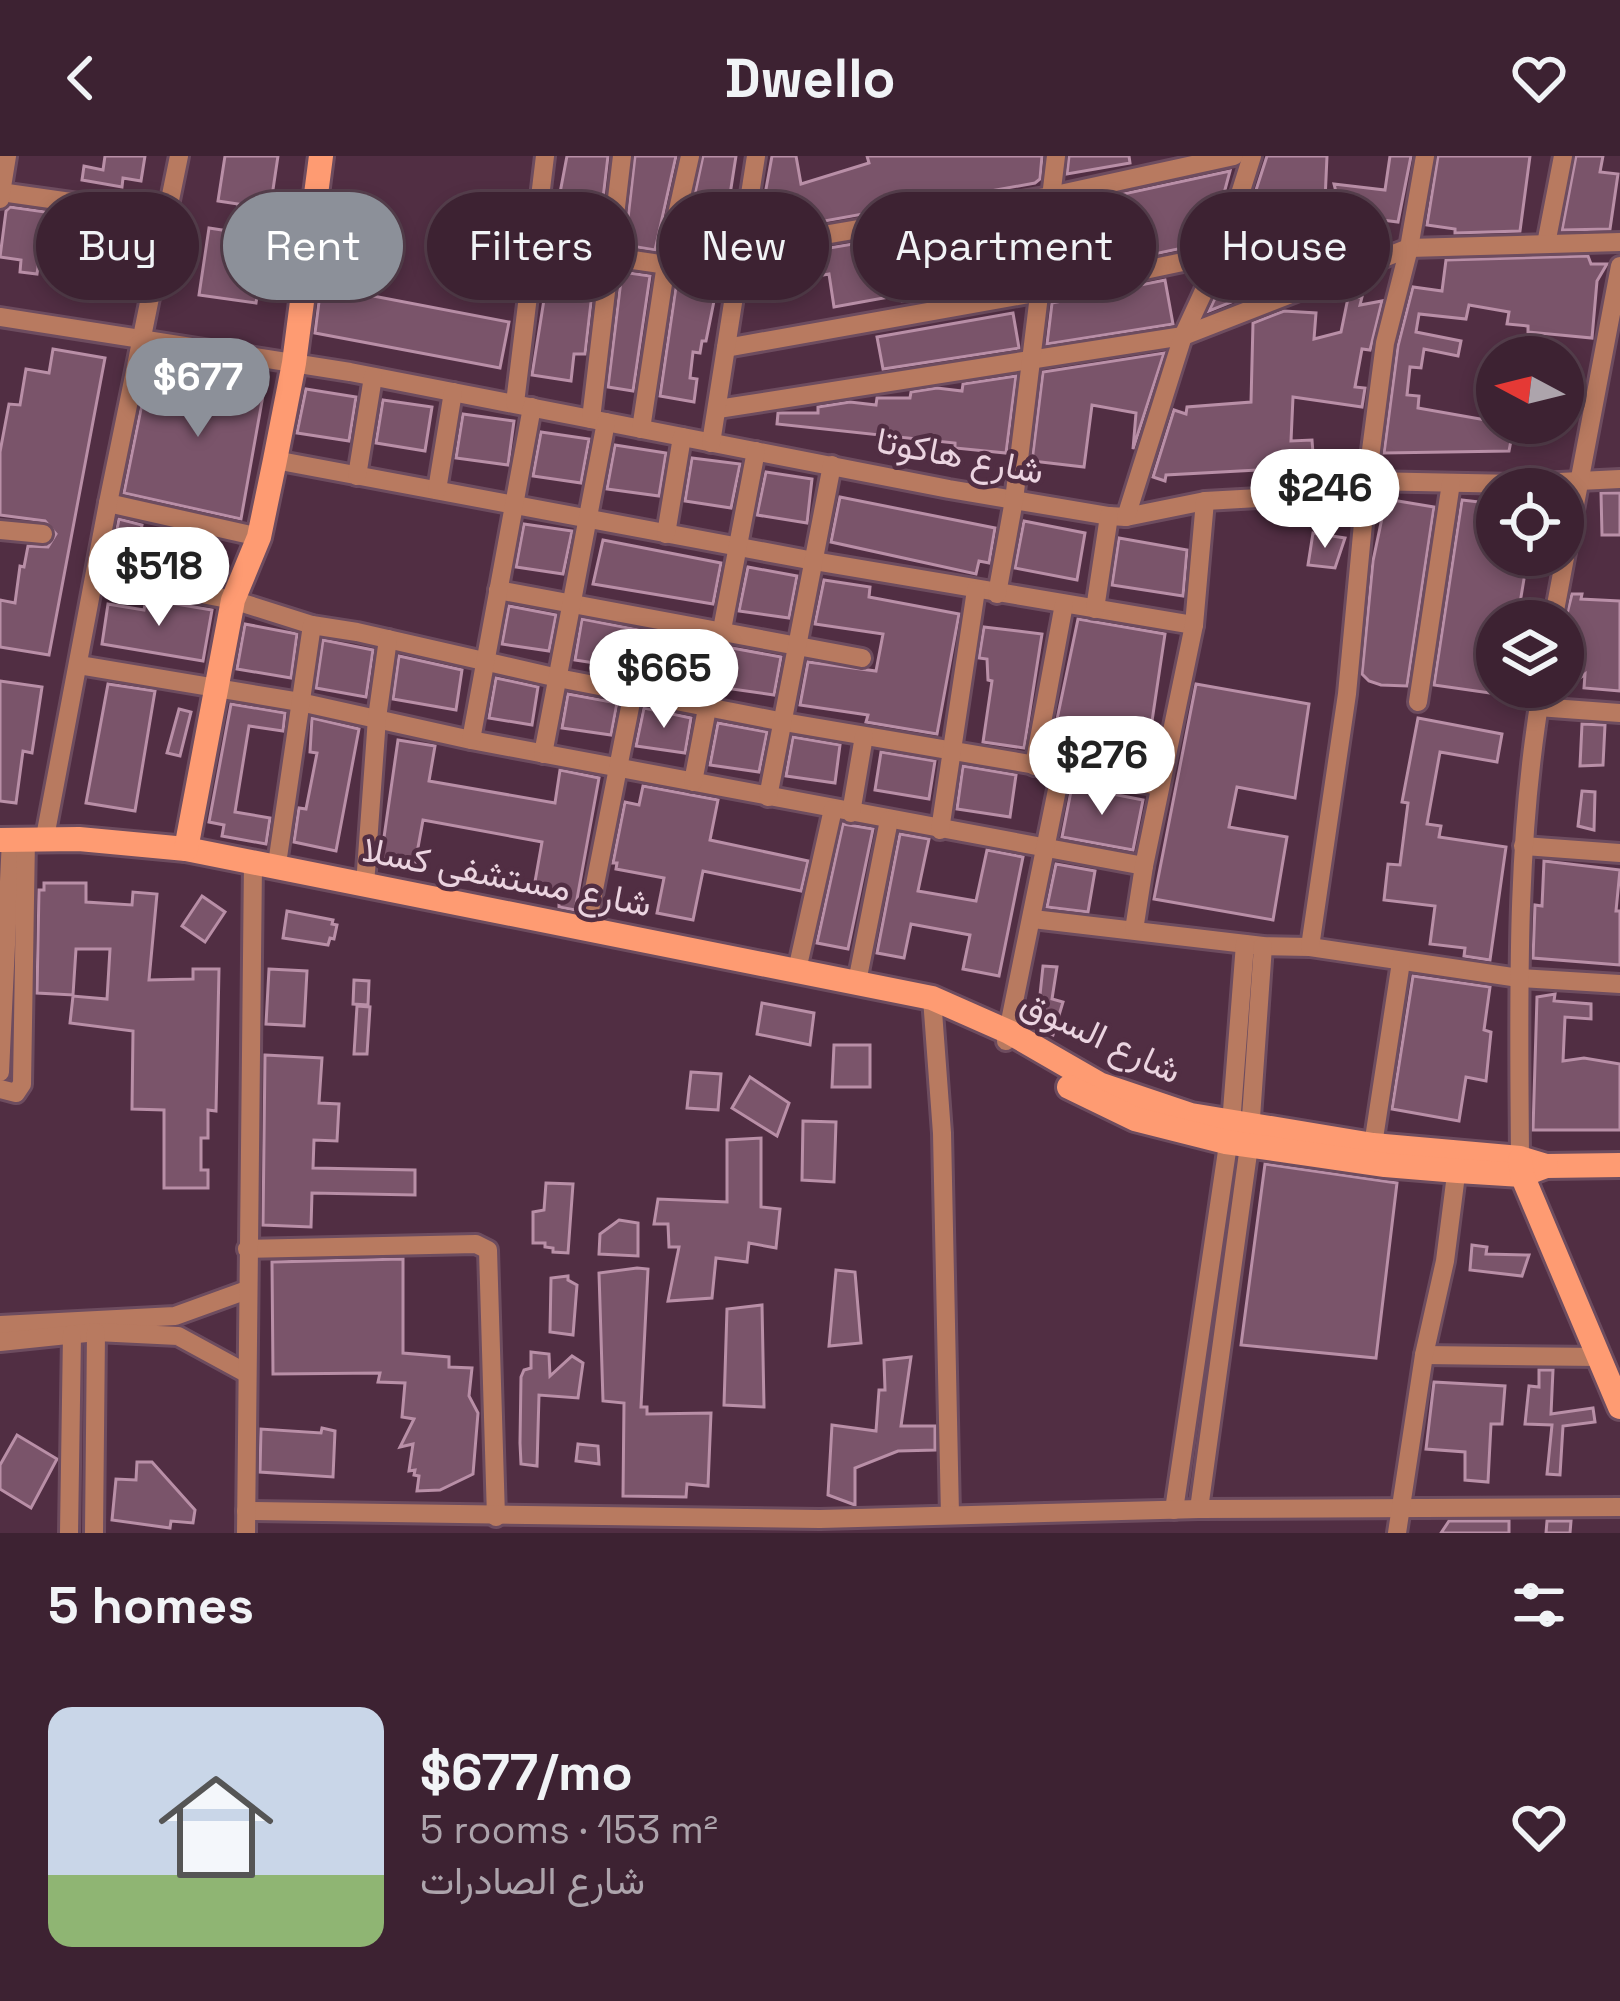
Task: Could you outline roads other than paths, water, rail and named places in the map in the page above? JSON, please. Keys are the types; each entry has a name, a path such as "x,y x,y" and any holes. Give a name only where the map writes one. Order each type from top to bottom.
{"main road":[{"path":"185,848 233,600 259,537 275,460 294,363 321,156"},
{"name":"شارع مستشفى كسلا","path":"20,838 185,848 265,863 932,998 1002,1033"},
{"name":"شارع السوق","path":"1002,1033 1119,1093 1239,1134 1458,1162 1620,1165"},
{"path":"1521,1166 1620,1407"}],"street":[{"path":"0,201 7,156"},
{"path":"174,192 179,156"},
{"path":"541,192 545,156"},
{"path":"617,192 622,156"},
{"path":"682,192 690,156"},
{"path":"751,192 757,156"},
{"path":"1052,192 1056,156"},
{"path":"1066,192 1168,164 1234,156"},
{"path":"1241,192 1252,156"},
{"path":"1310,947 1347,694 1385,343 1425,156"},
{"path":"1546,244 1563,156"},
{"path":"1,192 36,197"},
{"path":"718,409 1183,336 1409,248 1620,242"},
{"path":"1578,468 1620,266"},
{"path":"0,1072 20,838 79,664 107,502 153,300"},
{"path":"471,740 514,505 532,300"},
{"path":"543,754 588,519 605,300"},
{"path":"641,429 661,300"},
{"path":"711,443 733,300"},
{"path":"727,348 995,300"},
{"path":"997,593 1014,500 1039,300"},
{"path":"1094,609 1118,517 1200,300"},
{"name":"شارع هاكوتا","path":"0,317 373,377 1118,517 1367,481 1476,482"},
{"path":"357,476 373,377"},
{"path":"437,490 453,392"},
{"path":"666,534 682,437"},
{"path":"693,782 756,451"},
{"path":"275,460 814,561 1194,625"},
{"path":"768,796 832,465"},
{"name":"شارع هاكوتا","path":"1584,480 1620,478"},
{"path":"1418,702 1451,483"},
{"path":"1134,930 1194,625 1204,501"},
{"path":"107,502 259,537"},
{"path":"0,530 44,534"},
{"path":"97,574 233,600 312,626 558,678 1160,786"},
{"path":"498,590 862,658"},
{"path":"940,830 976,590"},
{"path":"1034,766 1064,604"},
{"path":"246,1533 247,1249 265,863 312,626"},
{"path":"365,885 376,718 388,639"},
{"path":"79,664 1144,866"},
{"path":"586,930 633,692"},
{"path":"1584,705 1620,712"},
{"path":"1521,1166 1523,845 1539,708"},
{"path":"797,970 864,736"},
{"path":"1002,1033 1033,919 1061,770"},
{"path":"857,982 889,820"},
{"path":"0,1089 16,1093 22,1084 20,838"},
{"path":"1523,845 1620,854"},
{"path":"1033,919 1254,945 1310,947 1519,978 1620,984"},
{"path":"1199,1509 1242,1199 1239,1134 1254,945"},
{"path":"1379,1155 1401,962"},
{"path":"932,998 941,1133 950,1516"},
{"path":"1174,1510 1219,1195 1239,1134"},
{"path":"1397,1533 1458,1162"},
{"path":"1219,1195 1242,1199"},
{"path":"247,1249 476,1244 488,1250 496,1516"},
{"path":"1211,1251 1234,1257"},
{"path":"0,1324 175,1316 247,1289"},
{"path":"1203,1309 1226,1313"},
{"path":"0,1342 96,1332 178,1336 246,1373"},
{"path":"94,1533 96,1332"},
{"path":"70,1533 72,1334"},
{"path":"1424,1355 1601,1357"},
{"path":"1196,1365 1219,1369"},
{"path":"246,1511 425,1524 496,1516 638,1526 820,1526 950,1516 983,1525 1199,1509 1620,1507"},
{"path":"1128,1533 1129,1511"}]}
